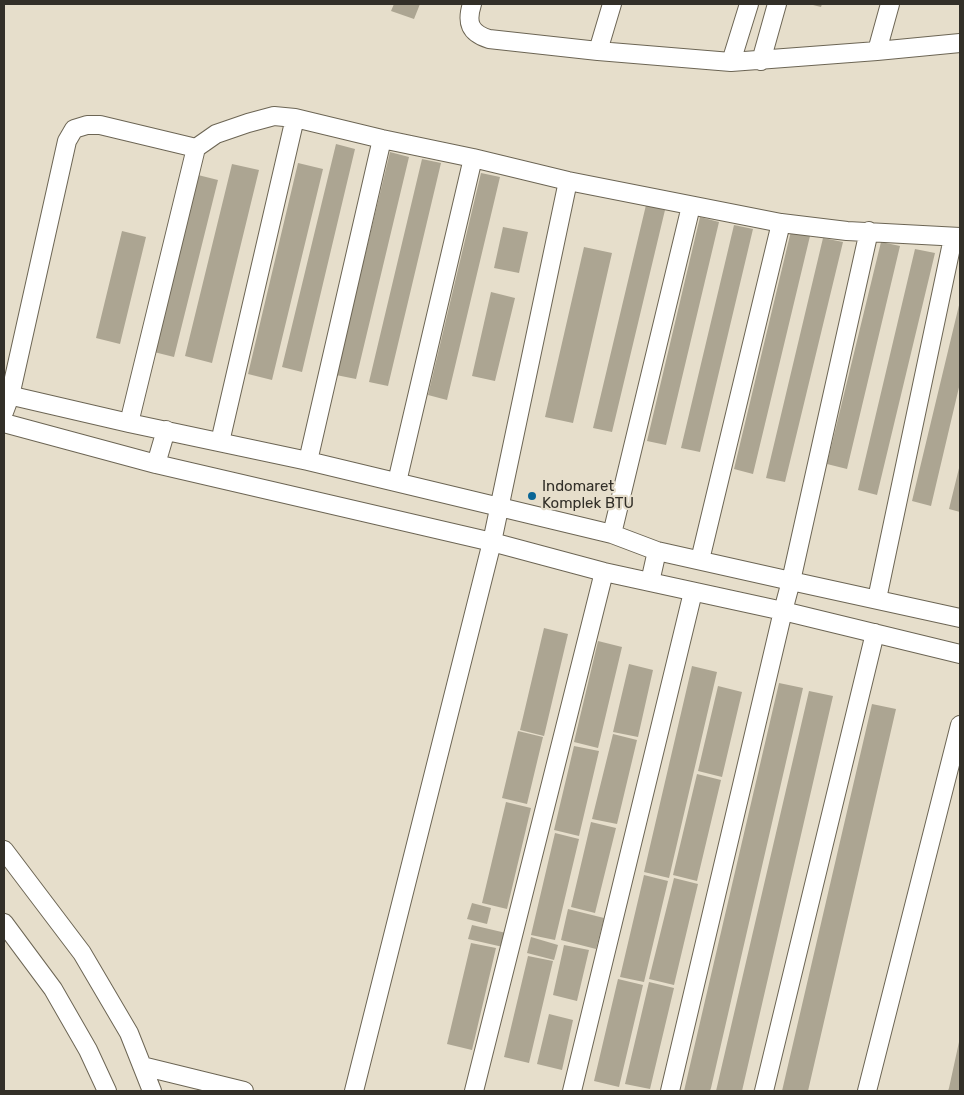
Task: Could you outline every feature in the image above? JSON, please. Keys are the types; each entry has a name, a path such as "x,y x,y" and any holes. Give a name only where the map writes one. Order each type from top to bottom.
{"street":[{"path":"472,4 469,13 472,29 478,36 489,39 598,51 731,62 960,43"},
{"path":"598,51 612,4"},
{"path":"731,62 749,4"},
{"path":"761,61 777,4"},
{"path":"877,51 890,4"},
{"path":"129,423 196,148 216,134 274,116 295,118 473,158 568,182 781,223 848,231 957,238 876,599"},
{"path":"220,442 295,118"},
{"path":"4,412 67,141 74,129 87,125 100,125 196,148"},
{"path":"308,461 382,139"},
{"path":"397,482 473,158"},
{"path":"354,1091 492,542 568,182"},
{"path":"612,534 691,206"},
{"path":"700,560 781,223"},
{"path":"670,1091 791,581 869,231"},
{"path":"7,395 308,461 612,534 657,551 960,618"},
{"path":"4,423 156,464 492,542 604,572 960,654"},
{"path":"156,464 166,430"},
{"path":"650,582 657,551"},
{"path":"474,1091 604,572"},
{"path":"572,1091 693,592"},
{"path":"764,1091 875,633"},
{"path":"867,1091 960,725"},
{"path":"4,850 82,953 129,1033 152,1091"},
{"path":"4,924 54,989 88,1050 107,1091"},
{"path":"142,1066 244,1091"}],"building":[{"path":"394,4 420,4 414,19 391,11"},
{"path":"809,4 822,4 821,7"},
{"path":"336,144 355,149 302,372 282,367"},
{"path":"390,152 409,157 356,379 336,375"},
{"path":"422,159 441,163 388,386 369,382"},
{"path":"298,163 323,169 272,380 248,374"},
{"path":"232,164 259,170 212,363 185,356"},
{"path":"481,173 500,177 447,400 428,395"},
{"path":"194,174 218,180 174,357 150,351"},
{"path":"646,205 665,210 612,432 593,428"},
{"path":"700,217 719,222 666,445 647,441"},
{"path":"734,225 753,229 700,452 681,448"},
{"path":"503,227 528,232 519,273 494,268"},
{"path":"122,231 146,237 120,344 96,338"},
{"path":"791,231 810,236 753,474 734,469"},
{"path":"823,238 843,242 785,482 766,478"},
{"path":"881,242 900,246 847,469 827,464"},
{"path":"584,247 612,253 573,423 545,417"},
{"path":"915,249 935,253 877,495 858,490"},
{"path":"491,292 515,298 495,381 472,376"},
{"path":"960,301 960,383 931,506 912,501"},
{"path":"960,464 960,512 949,509"},
{"path":"544,628 568,634 544,736 520,730"},
{"path":"598,641 622,647 598,748 574,742"},
{"path":"629,664 653,670 638,737 613,732"},
{"path":"692,666 717,672 669,878 644,872"},
{"path":"779,683 803,688 711,1088 710,1091 684,1091"},
{"path":"718,686 742,692 722,777 698,771"},
{"path":"809,691 833,696 742,1091 716,1091"},
{"path":"872,704 896,709 808,1091 782,1091"},
{"path":"518,731 543,737 527,804 502,798"},
{"path":"613,734 637,740 617,824 592,819"},
{"path":"574,746 599,751 579,836 554,830"},
{"path":"697,774 721,780 697,881 673,875"},
{"path":"506,802 531,808 507,909 482,903"},
{"path":"591,822 616,828 595,913 571,907"},
{"path":"555,833 579,839 555,940 531,935"},
{"path":"644,875 668,881 644,982 620,977"},
{"path":"674,878 698,884 674,985 649,979"},
{"path":"472,903 491,908 487,924 467,919"},
{"path":"568,909 604,918 596,949 561,940"},
{"path":"472,925 506,933 503,947 468,939"},
{"path":"531,937 558,945 554,960 527,953"},
{"path":"471,943 496,948 472,1050 447,1044"},
{"path":"564,945 589,950 577,1001 553,995"},
{"path":"528,956 553,961 529,1063 504,1057"},
{"path":"618,979 643,985 619,1087 594,1081"},
{"path":"649,982 674,988 650,1089 625,1084"},
{"path":"549,1014 573,1020 562,1070 537,1064"},
{"path":"959,1042 960,1091 948,1091 949,1088"}],"place":[{"name":"Indomaret Komplek BTU","path":"532,496"}]}
